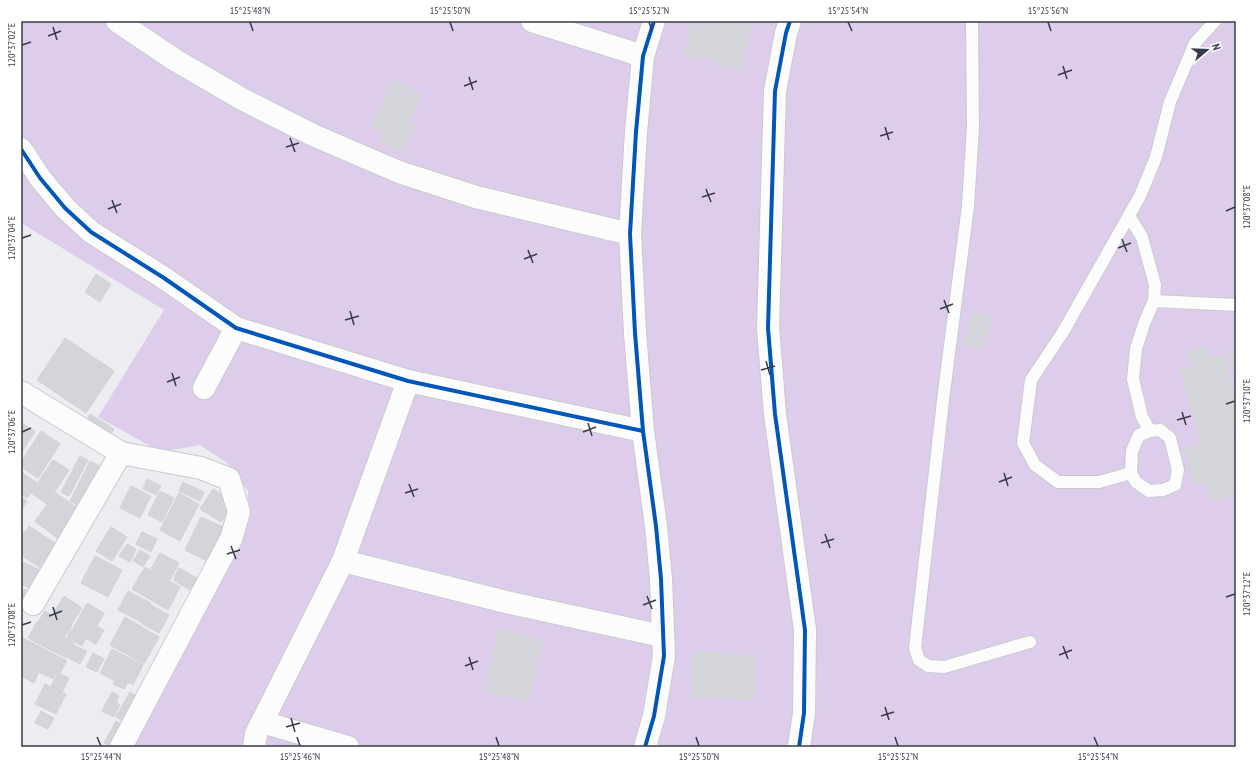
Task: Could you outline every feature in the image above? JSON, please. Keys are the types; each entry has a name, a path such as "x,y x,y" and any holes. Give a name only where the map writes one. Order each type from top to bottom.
{"street":[{"path":"117,21 175,60 242,99 313,135 399,172 476,197 630,234"},
{"path":"532,21 644,56"},
{"path":"645,747 654,716 664,656 662,636 661,579 656,526 643,431 635,333 630,234 636,132 644,56 654,21"},
{"path":"790,21 786,34 776,90 768,328 776,414 805,630 804,713 799,747"},
{"path":"21,149 40,178 65,208 91,232 164,278 236,328 408,381 643,431"},
{"path":"204,388 236,328"},
{"path":"254,747 256,734 343,561 408,381"},
{"path":"21,392 120,453 201,468 230,479 239,512 231,539 121,747"},
{"path":"33,604 120,453"},
{"path":"343,561 506,602 662,636"},
{"path":"262,722 348,747"}],"lane":[{"path":"972,21 973,127 968,206 944,392 915,648 918,660 928,666 944,667 1030,642"},
{"path":"1131,473 1099,482 1058,482 1035,464 1023,443 1031,380 1063,332 1140,196 1156,157 1170,102 1195,42 1215,21"},
{"path":"1129,216 1142,237 1155,285 1154,301 1145,321 1136,349 1133,380 1142,417 1150,431"},
{"path":"1154,301 1236,305"},
{"path":"1160,430 1170,438 1178,470 1175,485 1163,490 1148,491 1136,482 1131,473 1132,451 1139,435 1150,431 1160,430"}],"shaded area":[{"path":"21,21 1236,21 1236,747 130,747 248,515 248,491 227,463 200,445 161,452 98,417 164,310 21,223"}],"building":[{"path":"691,21 754,21 752,33 749,32 742,71 716,66 717,61 685,55"},
{"path":"393,80 422,95 409,123 416,126 402,154 379,142 383,132 370,126"},
{"path":"96,274 111,284 100,302 85,292"},
{"path":"972,311 992,316 984,349 964,344"},
{"path":"65,338 114,371 86,413 37,380"},
{"path":"1207,346 1210,359 1223,355 1236,399 1236,432 1234,433 1236,437 1236,494 1212,501 1206,481 1194,485 1184,448 1201,444 1180,370 1191,367 1187,352"},
{"path":"1236,349 1236,384 1227,351"},
{"path":"90,414 114,429 106,441 82,427"},
{"path":"21,422 35,432 21,453"},
{"path":"41,431 60,444 38,478 21,467 21,462"},
{"path":"80,456 88,460 69,496 61,492"},
{"path":"53,460 69,470 47,504 31,493"},
{"path":"90,461 105,469 85,509 70,501"},
{"path":"21,472 37,483 27,498 21,494"},
{"path":"147,479 161,486 156,495 143,489"},
{"path":"183,482 204,492 200,501 179,491"},
{"path":"131,486 151,496 140,518 120,508"},
{"path":"213,489 234,502 221,522 200,509"},
{"path":"160,491 174,498 162,522 148,515"},
{"path":"56,493 79,509 57,538 35,521"},
{"path":"179,493 199,504 180,541 160,530"},
{"path":"21,497 27,501 21,510"},
{"path":"201,517 223,527 207,561 185,550"},
{"path":"29,526 61,547 45,571 21,555 21,537"},
{"path":"111,527 127,537 112,561 96,551"},
{"path":"142,532 157,539 151,552 136,544"},
{"path":"127,544 136,549 130,562 119,556"},
{"path":"140,550 150,556 143,567 133,561"},
{"path":"160,553 179,563 170,580 151,569"},
{"path":"95,556 122,570 108,597 81,583"},
{"path":"21,561 46,573 37,592 21,584"},
{"path":"145,567 180,587 168,610 132,589"},
{"path":"179,568 197,578 190,590 173,580"},
{"path":"21,588 36,595 29,611 21,607"},
{"path":"128,591 151,603 141,622 118,610"},
{"path":"64,596 82,608 71,625 53,614"},
{"path":"87,603 104,613 97,626 92,623 85,637 72,630"},
{"path":"151,605 169,615 159,633 141,623"},
{"path":"45,611 72,626 65,637 38,622"},
{"path":"125,617 159,637 144,664 110,645"},
{"path":"37,622 62,636 54,652 28,638"},
{"path":"92,624 104,630 96,644 85,638"},
{"path":"499,629 543,640 528,702 484,691"},
{"path":"71,630 86,638 82,646 67,638"},
{"path":"63,637 74,643 66,658 55,652"},
{"path":"23,638 67,661 60,673 57,672 53,679 21,660 21,641"},
{"path":"73,645 87,651 80,664 67,657"},
{"path":"112,649 143,665 133,685 128,682 124,689 113,684 115,681 100,673"},
{"path":"694,652 756,655 754,700 692,697"},
{"path":"93,653 104,659 97,672 86,667"},
{"path":"21,660 25,662 21,669"},
{"path":"25,663 40,670 34,683 21,676 21,670"},
{"path":"58,673 69,678 62,692 51,686"},
{"path":"45,684 66,694 56,714 35,704"},
{"path":"112,692 119,696 116,702 120,705 114,717 102,711"},
{"path":"130,692 143,700 129,725 116,717"},
{"path":"41,711 54,718 48,729 35,723"},
{"path":"116,721 128,728 111,747 104,743"}],"cycle path":[{"path":"645,747 654,716 664,656 661,579 656,526 643,431 635,333 630,234 636,132 643,56 654,21"},
{"path":"790,21 786,33 775,91 768,328 775,414 805,630 804,713 799,747"},
{"path":"21,149 40,178 65,208 91,232 164,278 236,328 408,381 643,431"}]}
